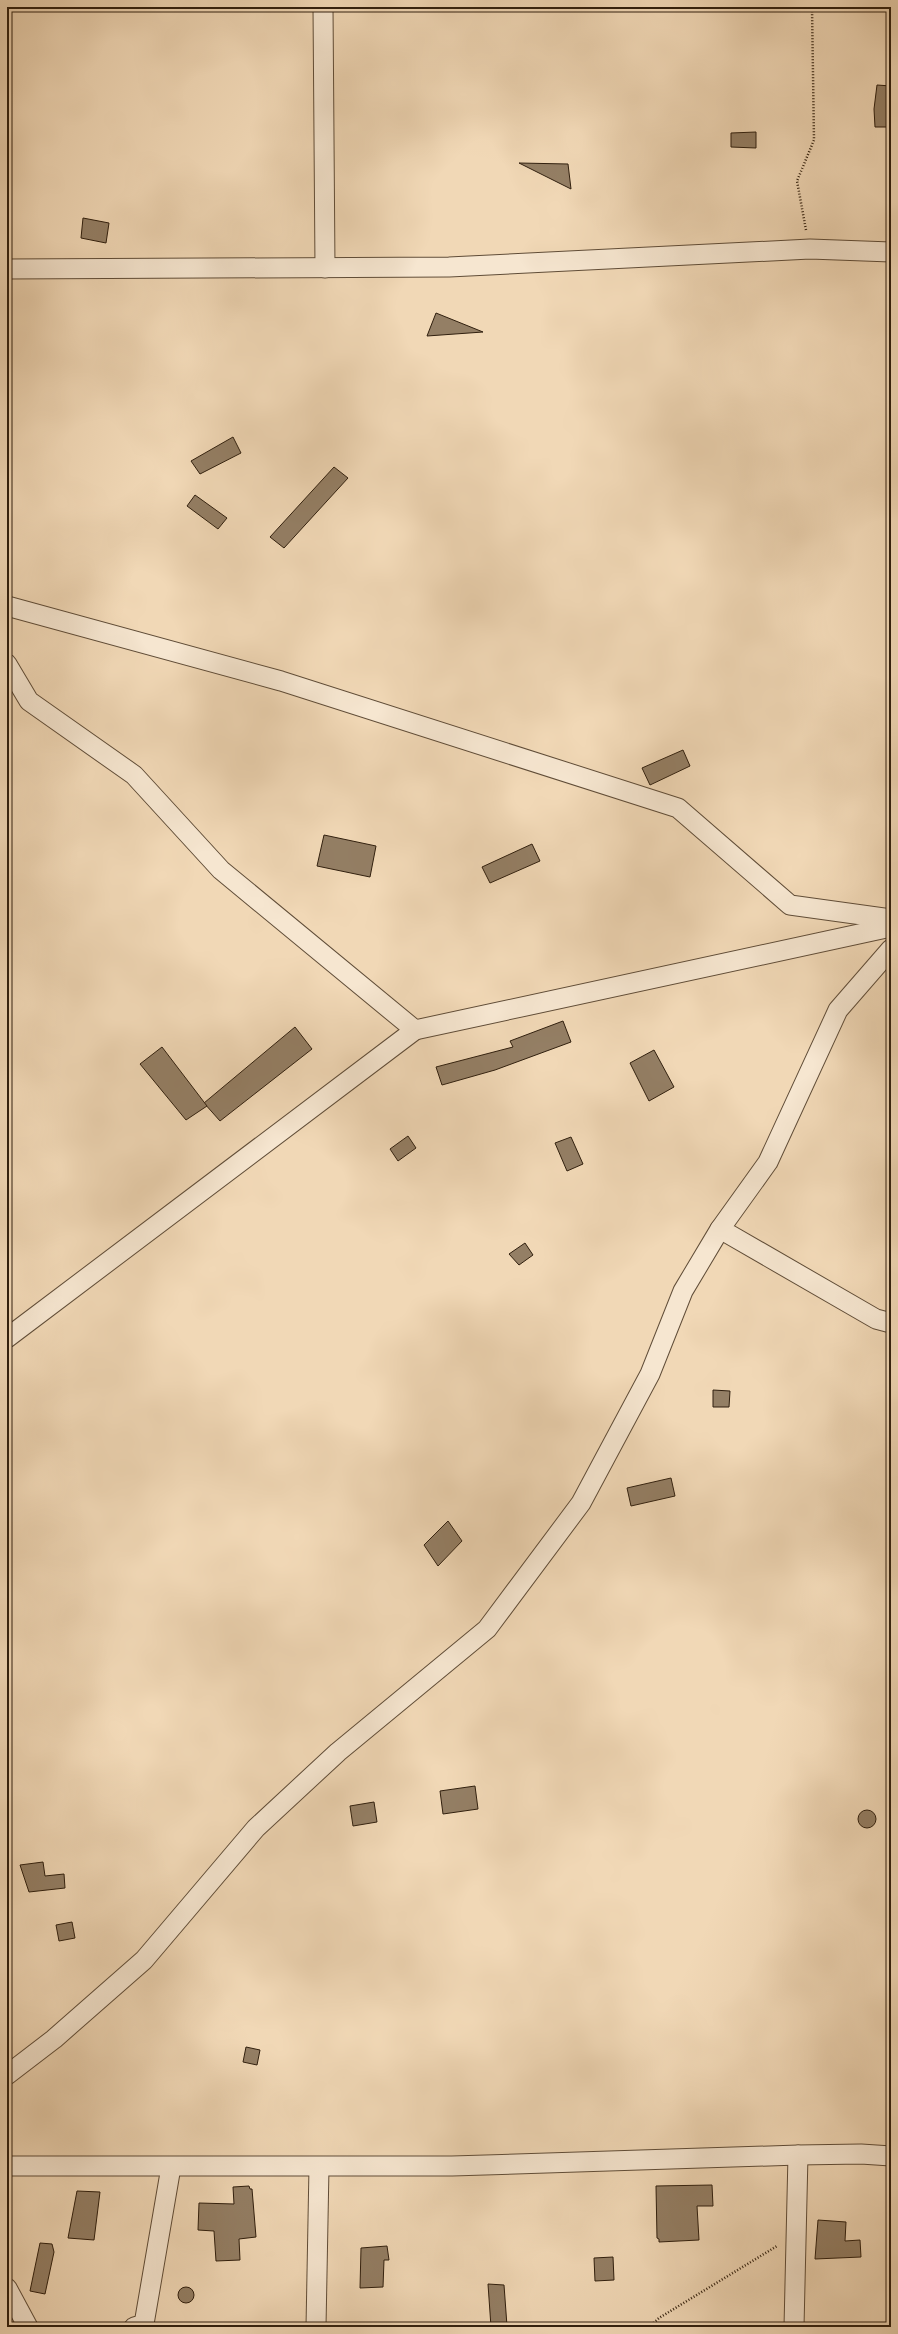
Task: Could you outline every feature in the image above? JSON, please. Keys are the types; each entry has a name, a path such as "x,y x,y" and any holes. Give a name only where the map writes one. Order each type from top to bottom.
{"street":[{"path":"323,7 325,268"},
{"path":"7,269 450,268 810,249 891,252"},
{"path":"7,606 281,681 678,808 790,905 891,919"},
{"path":"7,664 29,701 134,775 221,870 415,1030"},
{"path":"7,1338 415,1030 891,927"},
{"path":"7,2075 54,2039 144,1960 256,1828 333,1757 487,1629 581,1503 650,1374 683,1291 720,1229 768,1162 838,1010 891,949"},
{"path":"720,1229 876,1320 891,1323"},
{"path":"7,2166 318,2168 452,2166 798,2155 861,2154 891,2156"},
{"path":"794,2327 798,2155"},
{"path":"134,2327 144,2324 171,2167"},
{"path":"316,2327 318,2168"},
{"path":"7,2288 28,2327"}],"path":[{"path":"810,249 797,181 814,140 812,7"},
{"path":"649,2327 659,2318 796,2235"}],"building":[{"path":"877,85 891,86 891,127 875,127 874,109"},
{"path":"756,132 756,148 731,147 731,133"},
{"path":"519,163 568,164 571,189"},
{"path":"83,218 109,223 106,243 81,238"},
{"path":"436,313 483,332 427,336"},
{"path":"233,437 241,453 200,474 191,461"},
{"path":"334,467 348,478 284,548 270,537"},
{"path":"195,495 227,518 218,529 187,506"},
{"path":"683,750 690,766 650,785 642,768"},
{"path":"324,835 376,846 370,877 317,866"},
{"path":"532,844 540,861 490,883 482,867"},
{"path":"563,1021 571,1042 495,1070 442,1085 436,1067 513,1047 510,1041"},
{"path":"295,1027 312,1049 220,1121 204,1103"},
{"path":"162,1047 207,1106 186,1120 140,1064"},
{"path":"654,1050 674,1087 649,1101 630,1063"},
{"path":"408,1136 416,1148 398,1161 390,1149"},
{"path":"571,1137 583,1164 567,1171 555,1143"},
{"path":"525,1243 533,1255 519,1265 509,1254"},
{"path":"713,1390 730,1391 729,1407 713,1407"},
{"path":"671,1478 675,1496 631,1506 627,1488"},
{"path":"448,1521 462,1541 438,1566 424,1545"},
{"path":"475,1786 478,1809 443,1814 440,1791"},
{"path":"374,1802 377,1822 353,1826 350,1806"},
{"path":"867,1810 873,1813 876,1819 873,1825 867,1828 861,1825 858,1819 861,1813"},
{"path":"43,1862 45,1876 64,1874 65,1888 29,1892 20,1865"},
{"path":"72,1922 75,1938 59,1941 56,1925"},
{"path":"246,2047 260,2050 257,2065 243,2062"},
{"path":"712,2185 713,2206 697,2206 699,2240 659,2242 659,2239 657,2238 656,2186"},
{"path":"249,2186 250,2189 252,2189 256,2237 239,2239 240,2260 216,2261 214,2231 198,2230 199,2203 234,2204 233,2187"},
{"path":"77,2191 100,2192 94,2240 68,2238"},
{"path":"818,2220 846,2222 845,2241 860,2240 861,2257 815,2259"},
{"path":"40,2243 52,2244 54,2252 45,2294 30,2291"},
{"path":"387,2246 389,2260 384,2260 383,2287 360,2288 361,2248"},
{"path":"613,2257 614,2280 595,2281 594,2258"},
{"path":"488,2284 504,2285 507,2326 491,2327"},
{"path":"186,2287 193,2292 194,2295 189,2302 186,2303 179,2298 178,2295 183,2288"}]}
